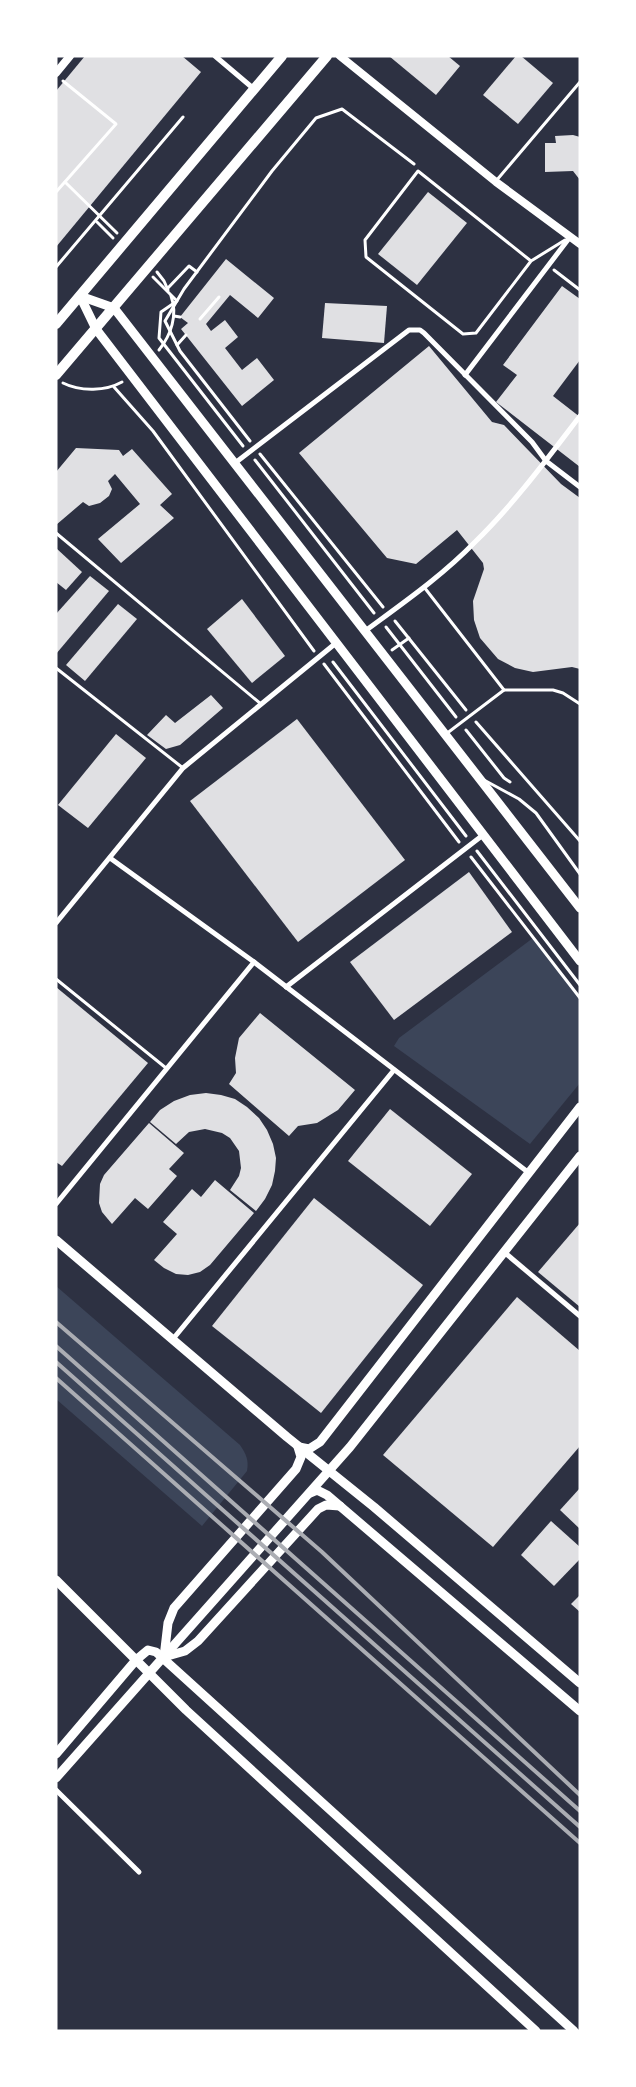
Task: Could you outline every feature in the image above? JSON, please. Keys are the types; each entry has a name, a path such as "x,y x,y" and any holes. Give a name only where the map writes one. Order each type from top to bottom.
{"main road":[{"path":"56,324 282,56"},
{"path":"56,375 327,56"},
{"path":"80,296 114,308 580,908"},
{"path":"80,296 96,328 580,962"},
{"path":"298,1447 309,1448 320,1442 580,1107"},
{"path":"56,1778 359,1437 580,1156"},
{"path":"59,1244 298,1447 374,1507 580,1683"},
{"path":"164,1657 168,1623 174,1608 296,1469 301,1457 298,1447"},
{"path":"310,1493 322,1491 344,1508 580,1711"},
{"path":"164,1657 185,1651 198,1641 314,1512 326,1505 344,1508"},
{"path":"56,1580 193,1716 536,2031"},
{"path":"56,1754 136,1660 148,1650 156,1652 164,1657 574,2031"}],"street":[{"path":"56,73 70,56"},
{"path":"215,56 254,89"},
{"path":"340,56 496,182 580,244"},
{"path":"465,375 570,237"},
{"path":"235,463 409,330 420,330 532,442 546,461 580,487"},
{"path":"365,631 424,587 476,541 546,461 580,416"},
{"path":"56,923 183,768 336,642"},
{"path":"286,987 483,835"},
{"path":"110,858 254,962 529,1173"},
{"path":"56,1204 254,962"},
{"path":"173,1339 394,1070"},
{"path":"504,1252 580,1316"},
{"path":"56,1790 139,1872"}],"lane":[{"path":"496,182 580,82"},
{"path":"531,261 418,171 364,240 366,257 463,334 476,333 531,261 570,237"},
{"path":"56,532 261,704"},
{"path":"424,587 504,690"},
{"path":"56,668 183,768"},
{"path":"446,734 504,690 553,690 563,693 580,704"},
{"path":"478,777 519,799 536,813 580,874"},
{"path":"56,979 166,1068"}],"path":[{"path":"56,192 116,124 64,82"},
{"path":"203,383 177,346 165,321 197,272 272,171 316,118 342,109 417,166"},
{"path":"56,267 183,117"},
{"path":"65,182 90,207"},
{"path":"167,289 189,266 197,272"},
{"path":"548,266 580,290"},
{"path":"200,320 219,297"},
{"path":"177,301 161,312 159,338 504,778 517,787"},
{"path":"174,316 180,317"},
{"path":"177,346 186,335"},
{"path":"114,387 153,431 319,657 464,849 580,998"}],"shaded area":[{"path":"533,938 580,1000 580,1083 530,1144 394,1046 399,1038"},
{"path":"56,1286 242,1448 247,1460 247,1471 202,1526 56,1399"}],"building":[{"path":"85,56 182,56 201,72 56,247 56,91"},
{"path":"389,56 448,56 460,66 436,95"},
{"path":"516,56 521,56 553,83 518,124 483,95"},
{"path":"573,135 580,137 580,180 573,171 545,172 545,143 556,143 555,136"},
{"path":"428,192 467,223 417,285 378,254"},
{"path":"226,259 274,298 258,318 230,295 206,324 211,331 225,320 238,337 225,348 242,370 257,358 274,380 242,406 181,329 188,323 180,317"},
{"path":"562,286 580,299 580,360 553,396 580,417 580,467 496,402 517,375 503,365"},
{"path":"325,303 387,306 384,343 322,338"},
{"path":"429,346 492,422 504,425 561,484 580,498 580,669 572,667 533,672 515,668 498,659 480,638 474,620 473,601 484,569 483,563 457,530 416,564 387,558 299,453"},
{"path":"76,448 119,450 123,456 132,449 172,494 160,505 174,518 121,563 98,539 140,504 115,474 108,481 112,489 109,496 100,503 89,506 83,502 56,525 56,472"},
{"path":"56,548 82,572 66,590 56,582"},
{"path":"90,576 109,591 56,654 56,614"},
{"path":"242,599 285,656 252,683 207,629"},
{"path":"118,604 137,619 85,681 66,665"},
{"path":"211,695 223,708 180,745 166,749 147,735 166,715 175,723"},
{"path":"297,719 405,860 298,942 190,801"},
{"path":"116,734 146,758 88,828 58,805"},
{"path":"469,872 512,932 394,1020 350,962"},
{"path":"56,987 148,1063 62,1166 56,1162"},
{"path":"260,1013 355,1090 338,1110 317,1123 298,1126 289,1136 229,1084 236,1073 235,1058 239,1038"},
{"path":"206,1093 235,1099 247,1107 259,1118 273,1144 276,1158 272,1185 256,1211 230,1190 239,1176 241,1168 239,1151 230,1138 222,1133 205,1129 189,1132 176,1144 150,1122 160,1110 174,1101 190,1095"},
{"path":"390,1109 472,1174 430,1226 348,1161"},
{"path":"149,1123 184,1153 169,1169 177,1176 148,1209 135,1198 112,1224 102,1212 99,1203 100,1184 104,1175"},
{"path":"215,1180 254,1213 210,1265 200,1272 188,1275 176,1274 154,1260 177,1234 163,1222 192,1189 201,1197"},
{"path":"314,1198 423,1285 321,1413 212,1326"},
{"path":"580,1223 580,1307 538,1272"},
{"path":"517,1297 580,1351 580,1446 493,1547 383,1455"},
{"path":"580,1488 580,1529 560,1510"},
{"path":"551,1521 580,1547 580,1559 554,1586 521,1555"},
{"path":"580,1595 580,1612 571,1604"}],"railway":[{"path":"56,1322 322,1552 580,1795"},
{"path":"56,1346 580,1811"},
{"path":"56,1362 580,1827"},
{"path":"56,1378 580,1843"}]}
